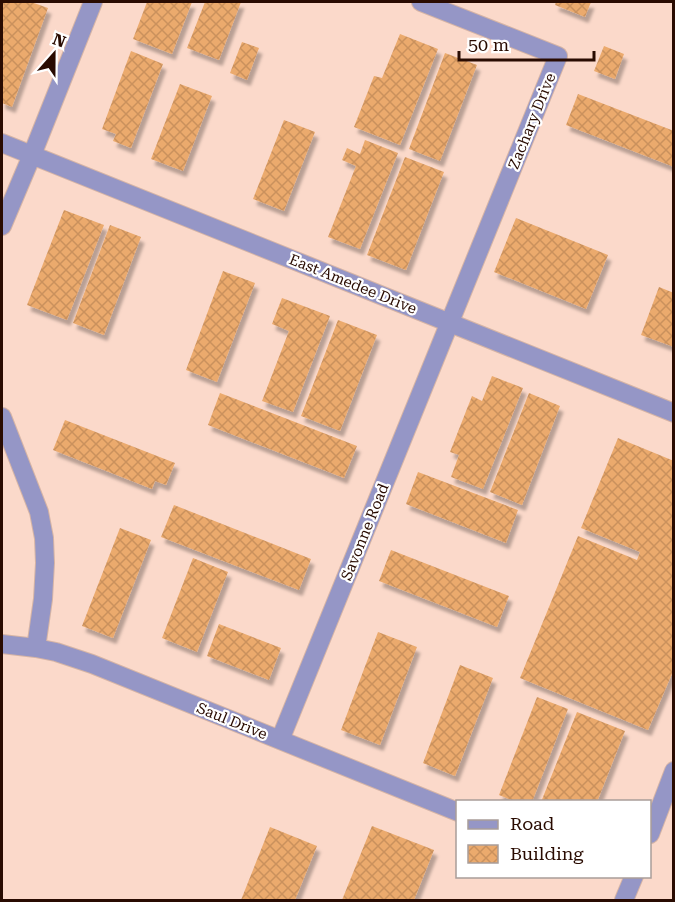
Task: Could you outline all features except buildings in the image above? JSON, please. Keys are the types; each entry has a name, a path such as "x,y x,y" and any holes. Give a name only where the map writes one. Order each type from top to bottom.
{"street":[{"path":"2,226 93,2"},
{"name":"Zachary Drive","path":"421,2 558,56 449,323"},
{"name":"East Amedee Drive","path":"2,143 674,413"},
{"name":"Savonne Road","path":"280,740 449,323"},
{"path":"2,417 39,512 44,538 43,599 36,648"},
{"name":"Saul Drive","path":"2,644 56,652 92,664 456,811"},
{"path":"651,831 674,771"},
{"path":"624,900 627,878"}]}
